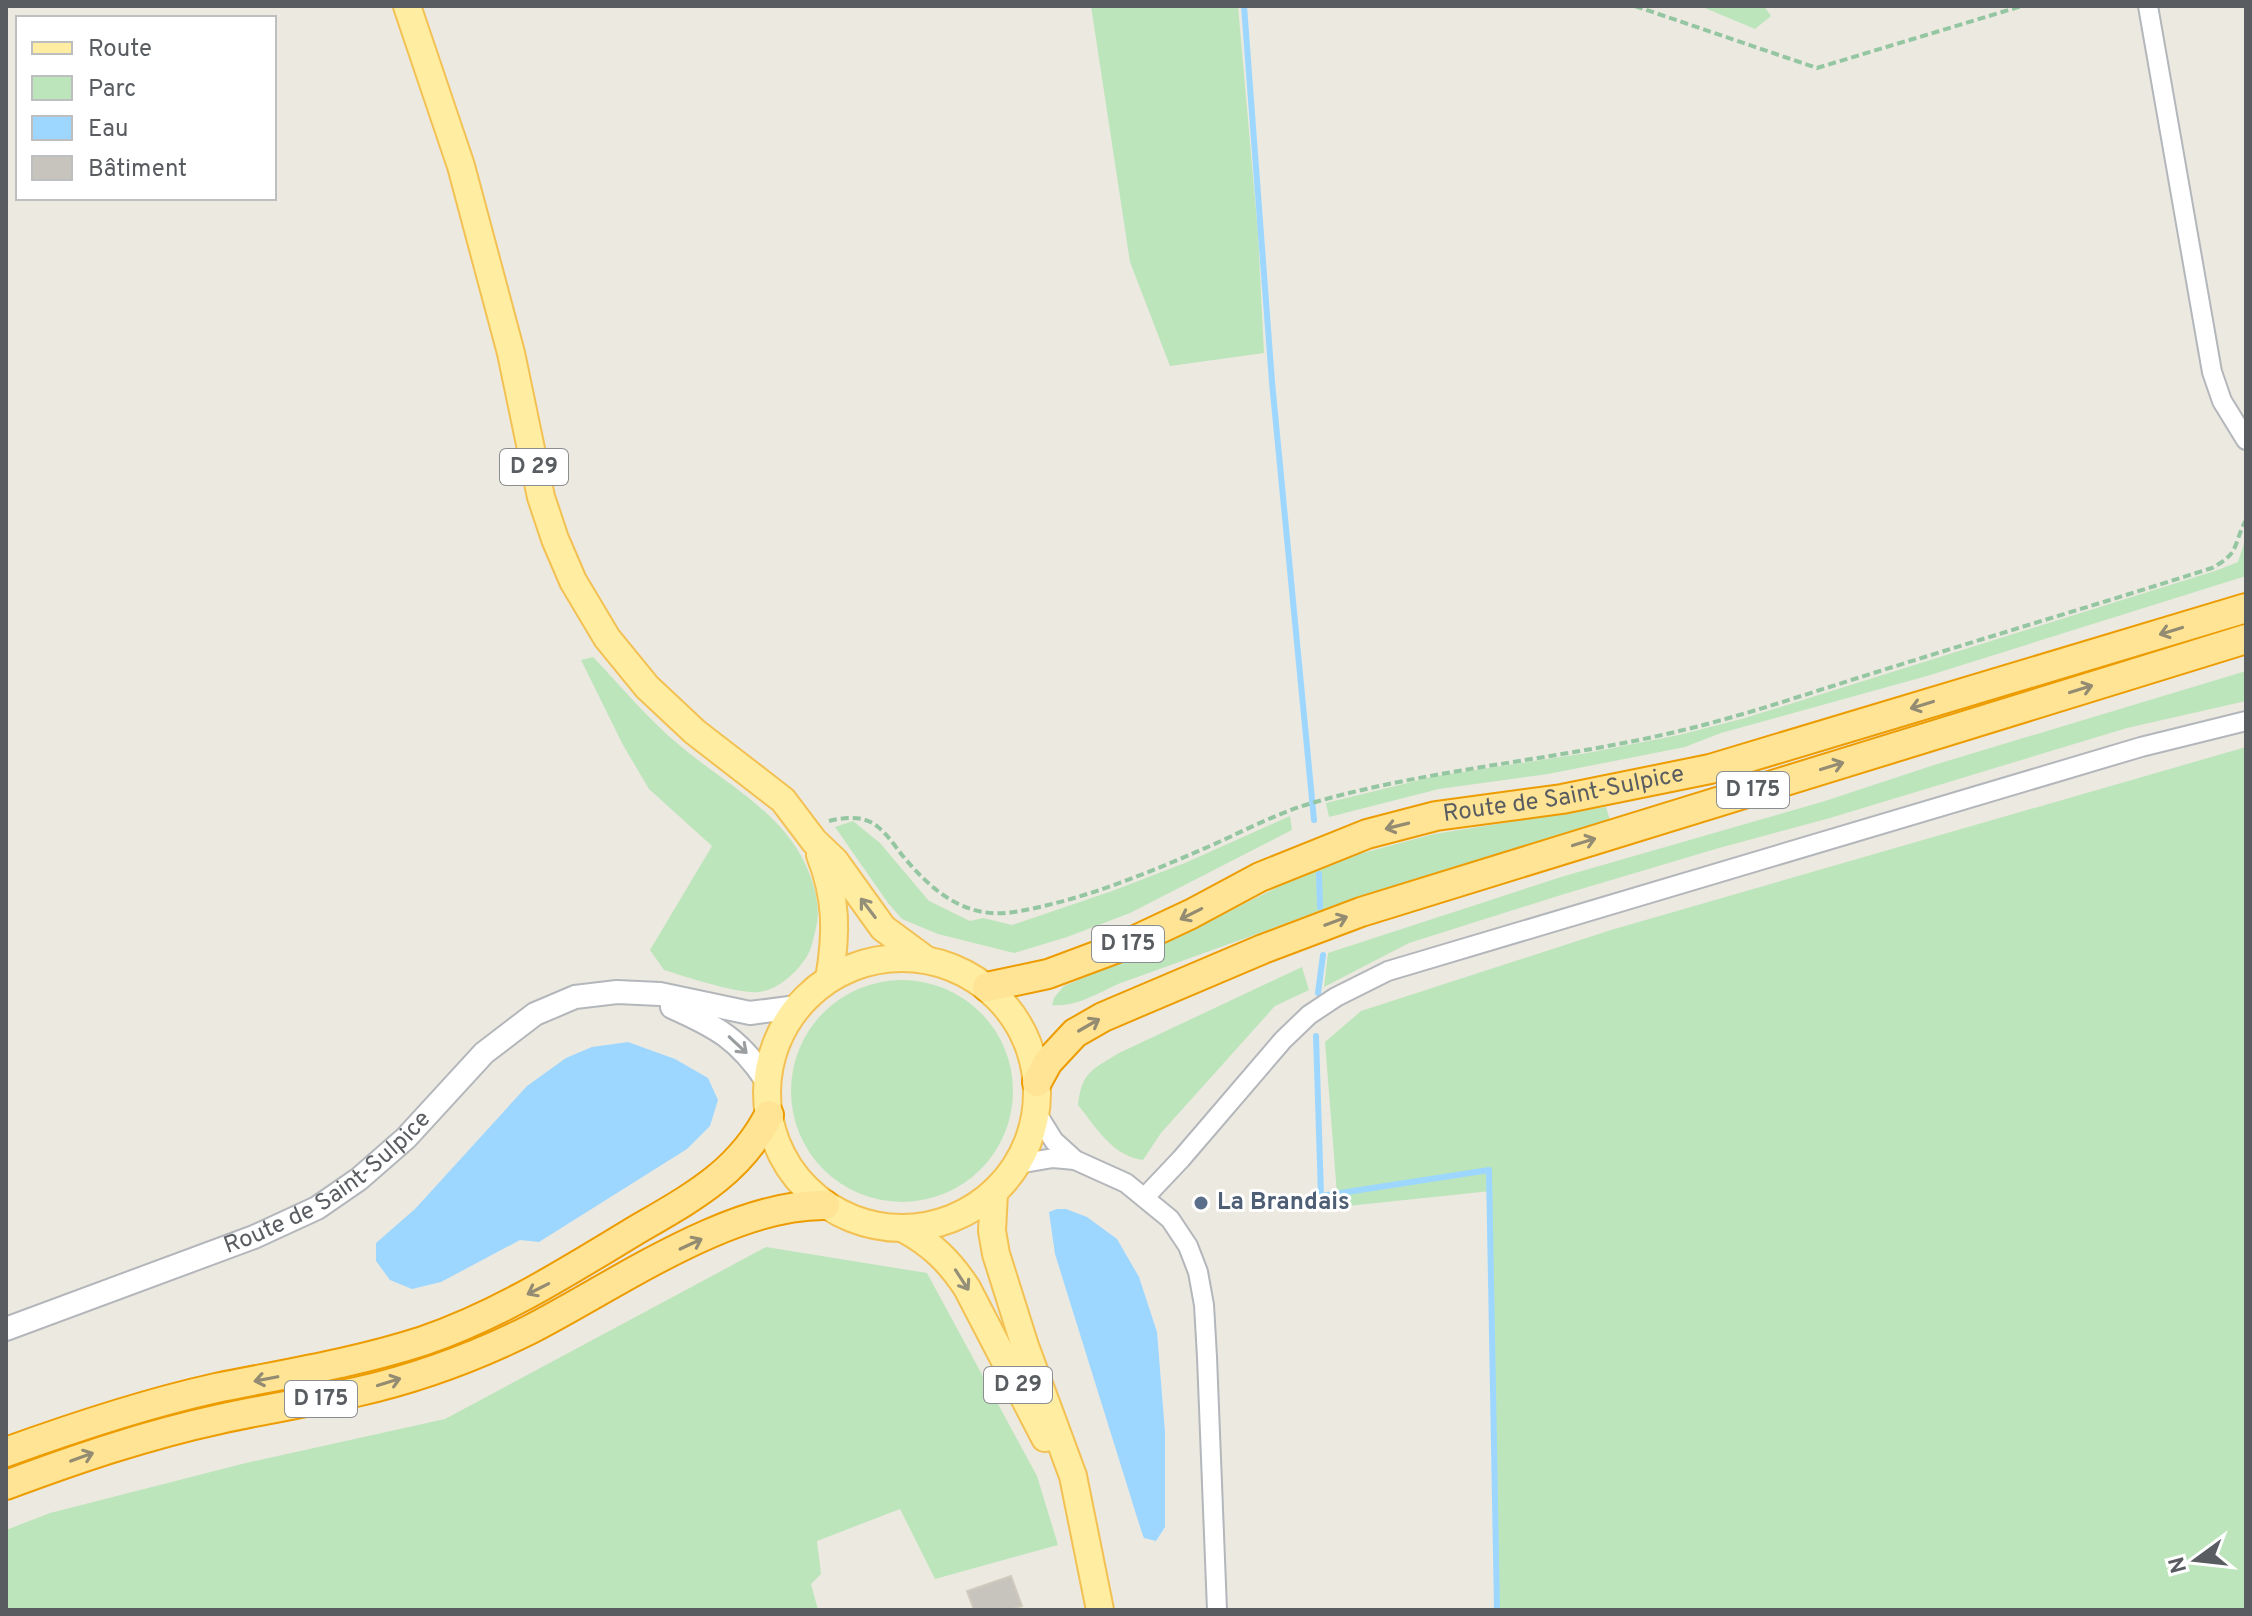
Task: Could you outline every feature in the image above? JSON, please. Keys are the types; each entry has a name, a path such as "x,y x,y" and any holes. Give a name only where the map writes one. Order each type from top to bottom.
{"highway":[{"name":"Route de Saint-Sulpice","path":"987,987 1048,974 1123,946 1260,877 1367,834 1436,816 1562,799 1710,769 2246,608"},
{"name":"D 175","path":"1037,1082 1048,1062 1075,1033 1093,1022 1263,949 1361,912 2246,639"},
{"name":"D 175","path":"6,1452 156,1402 354,1361 423,1341 468,1323 556,1280 708,1185 730,1169 751,1146 769,1115"},
{"name":"D 175","path":"6,1485 156,1434 359,1392 436,1368 527,1331 621,1278 715,1233 786,1208 825,1205"}],"main road":[{"name":"D 29","path":"407,6 461,166 511,353 541,497 573,581 607,638 647,687 695,732 770,788 835,861 883,928 925,959"},
{"name":"D 29","path":"811,836 829,882 836,918 829,979"},
{"path":"900,957 925,959 968,974 987,987 1022,1029 1032,1055 1037,1082 1036,1112 1030,1139 1018,1164 994,1193 974,1208 929,1227 904,1229 863,1223 825,1205 804,1187 788,1166 776,1141 769,1115 767,1081 776,1042 797,1007 829,979 851,967 900,957"},
{"name":"D 29","path":"994,1193 992,1231 996,1254 1025,1346 1073,1476 1100,1610"},
{"name":"D 29","path":"904,1229 942,1254 967,1288 1044,1436 1062,1479 1091,1568"}],"street":[{"path":"2148,6 2212,372 2222,401 2246,440"},
{"path":"1145,1197 1283,1040 1309,1015 1336,997 1388,971 2141,747 2246,721"},
{"name":"Route de Saint-Sulpice","path":"6,1329 254,1237 317,1208 359,1179 406,1138 484,1053 535,1014 575,997 617,992 660,994 750,1013 797,1007"},
{"name":"Route de Saint-Sulpice","path":"617,992 661,1002 708,1023 736,1041 767,1081"},
{"path":"1036,1112 1054,1141 1075,1160 1126,1183 1145,1197 1170,1219 1188,1246 1201,1288 1207,1357 1217,1610"},
{"path":"1018,1164 1053,1158 1075,1160"}],"path":[{"path":"1635,6 1817,68 2022,6"},
{"path":"811,836 835,820 852,817 865,820 878,826 924,881 945,898 983,912 1008,913 1061,901 1153,869 1300,806 1426,775 1592,750 1677,731 1758,709 2212,568 2235,552 2246,520"}],"green space":[{"path":"1091,6 1238,6 1258,233 1264,353 1170,366 1130,262"},
{"path":"1700,6 1764,6 1771,16 1755,29"},
{"path":"2246,537 2246,576 1927,676 1721,733 1685,747 1548,774 1439,789 1329,817 1326,803 1436,776 1587,753 1745,718 2218,570 2238,562"},
{"path":"593,657 667,734 773,820 802,858 815,892 817,922 806,958 784,982 759,992 712,984 664,970 650,950 712,846 649,789 623,745 581,660"},
{"path":"2246,671 2246,701 2127,728 1561,895 1409,943 1324,987 1328,953 1561,877 1825,801"},
{"path":"2246,747 2246,1610 1499,1610 1491,1191 1338,1207 1325,1042 1361,1011 1611,930"},
{"path":"1606,807 1610,820 1370,893 1118,984 1086,999 1052,1005 1064,986 1159,946 1292,880 1359,854 1434,834"},
{"path":"1290,816 1292,830 1130,913 1014,953 938,934 902,919 835,827 853,821 880,843 929,901 970,921 983,918 1012,925 1185,863"},
{"path":"1302,967 1309,990 1275,1006 1161,1133 1143,1160 1114,1147 1078,1105 1086,1078 1119,1053"},
{"path":"902,980 945,988 981,1012 1005,1048 1013,1091 1005,1134 981,1170 945,1194 902,1202 859,1194 823,1170 799,1134 791,1091 799,1048 823,1012 859,988"},
{"path":"766,1247 927,1273 1037,1476 1058,1545 935,1579 900,1509 817,1541 821,1574 811,1584 818,1610 6,1610 6,1530 50,1513 246,1463 445,1419"}],"water":[{"path":"628,1042 675,1059 708,1078 718,1100 710,1126 687,1149 539,1242 520,1240 441,1282 412,1289 390,1280 376,1261 376,1243 415,1209 527,1086 566,1058 592,1047"},
{"path":"1057,1209 1087,1217 1117,1239 1139,1277 1157,1332 1165,1432 1165,1527 1156,1541 1144,1538 1141,1530 1055,1254 1049,1212"}],"building":[{"path":"1011,1576 1022,1606 1009,1610 974,1610 967,1591"}],"waterway":[{"path":"1244,6 1272,382 1314,820"},
{"path":"1319,874 1320,907"},
{"path":"1318,993 1323,955"},
{"path":"1316,1036 1321,1196 1489,1170 1497,1610"}],"place":[{"name":"La Brandais","path":"1201,1203"}]}
